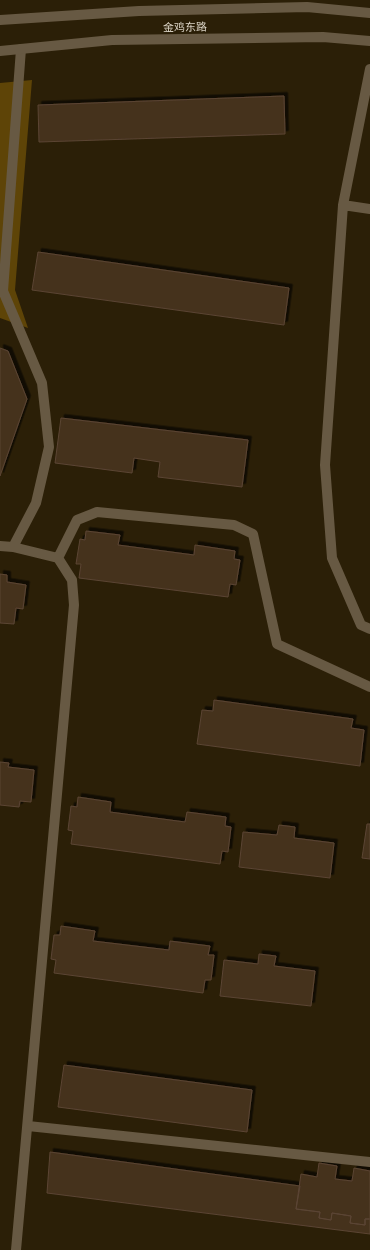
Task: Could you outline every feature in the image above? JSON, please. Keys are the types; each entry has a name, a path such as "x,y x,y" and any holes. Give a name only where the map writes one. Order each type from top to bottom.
{"street":[{"name":"金鸡东路","path":"0,20 139,11 307,7 370,12"},
{"name":"金鸡东路","path":"0,51 112,40 323,37 370,40"},
{"path":"13,548 36,503 49,448 42,383 3,291 21,49"},
{"path":"370,70 343,205 326,465 332,558 361,625 370,629"},
{"path":"343,205 370,209"},
{"path":"58,558 77,520 97,512 234,525 253,534 277,644 370,687"},
{"path":"0,546 58,558 72,580 74,605 16,1250"},
{"path":"28,1126 370,1162"}],"shaded area":[{"path":"32,80 15,290 28,328 0,318 0,83"}],"building":[{"path":"284,96 285,134 39,142 38,105"},
{"path":"38,252 289,288 284,325 32,290"},
{"path":"0,348 8,351 27,399 0,476"},
{"path":"61,418 248,440 242,487 158,477 160,462 134,458 132,473 55,463"},
{"path":"86,531 120,535 118,545 194,555 195,545 235,551 234,559 240,560 236,585 230,584 228,597 79,578 81,564 76,564 80,539 85,540"},
{"path":"0,574 7,575 7,582 26,585 23,609 16,608 14,624 0,623"},
{"path":"214,700 353,719 351,728 364,730 360,766 197,744 202,710 213,711"},
{"path":"0,762 9,763 8,767 34,770 31,802 20,801 19,807 0,805"},
{"path":"78,797 111,802 110,812 185,822 187,812 226,817 225,826 231,827 228,852 222,851 220,864 71,844 73,831 68,830 71,806 77,807"},
{"path":"367,824 370,824 370,859 362,858"},
{"path":"279,825 295,827 294,838 334,843 330,878 239,867 243,832 277,835"},
{"path":"61,926 95,931 93,941 169,950 170,941 210,946 208,955 214,955 211,980 205,980 203,993 54,973 56,960 51,959 54,935 60,935"},
{"path":"259,954 276,956 274,966 315,971 311,1006 220,996 224,960 258,964"},
{"path":"64,1065 252,1090 247,1132 58,1107"},
{"path":"50,1152 300,1186 296,1209 320,1212 319,1218 331,1220 332,1213 351,1216 350,1223 365,1225 365,1219 370,1219 370,1234 47,1193"},
{"path":"319,1163 337,1166 335,1179 352,1181 354,1168 370,1171 370,1219 365,1219 365,1225 350,1223 351,1216 332,1213 331,1220 319,1218 320,1212 296,1209 301,1174 317,1177"}]}
